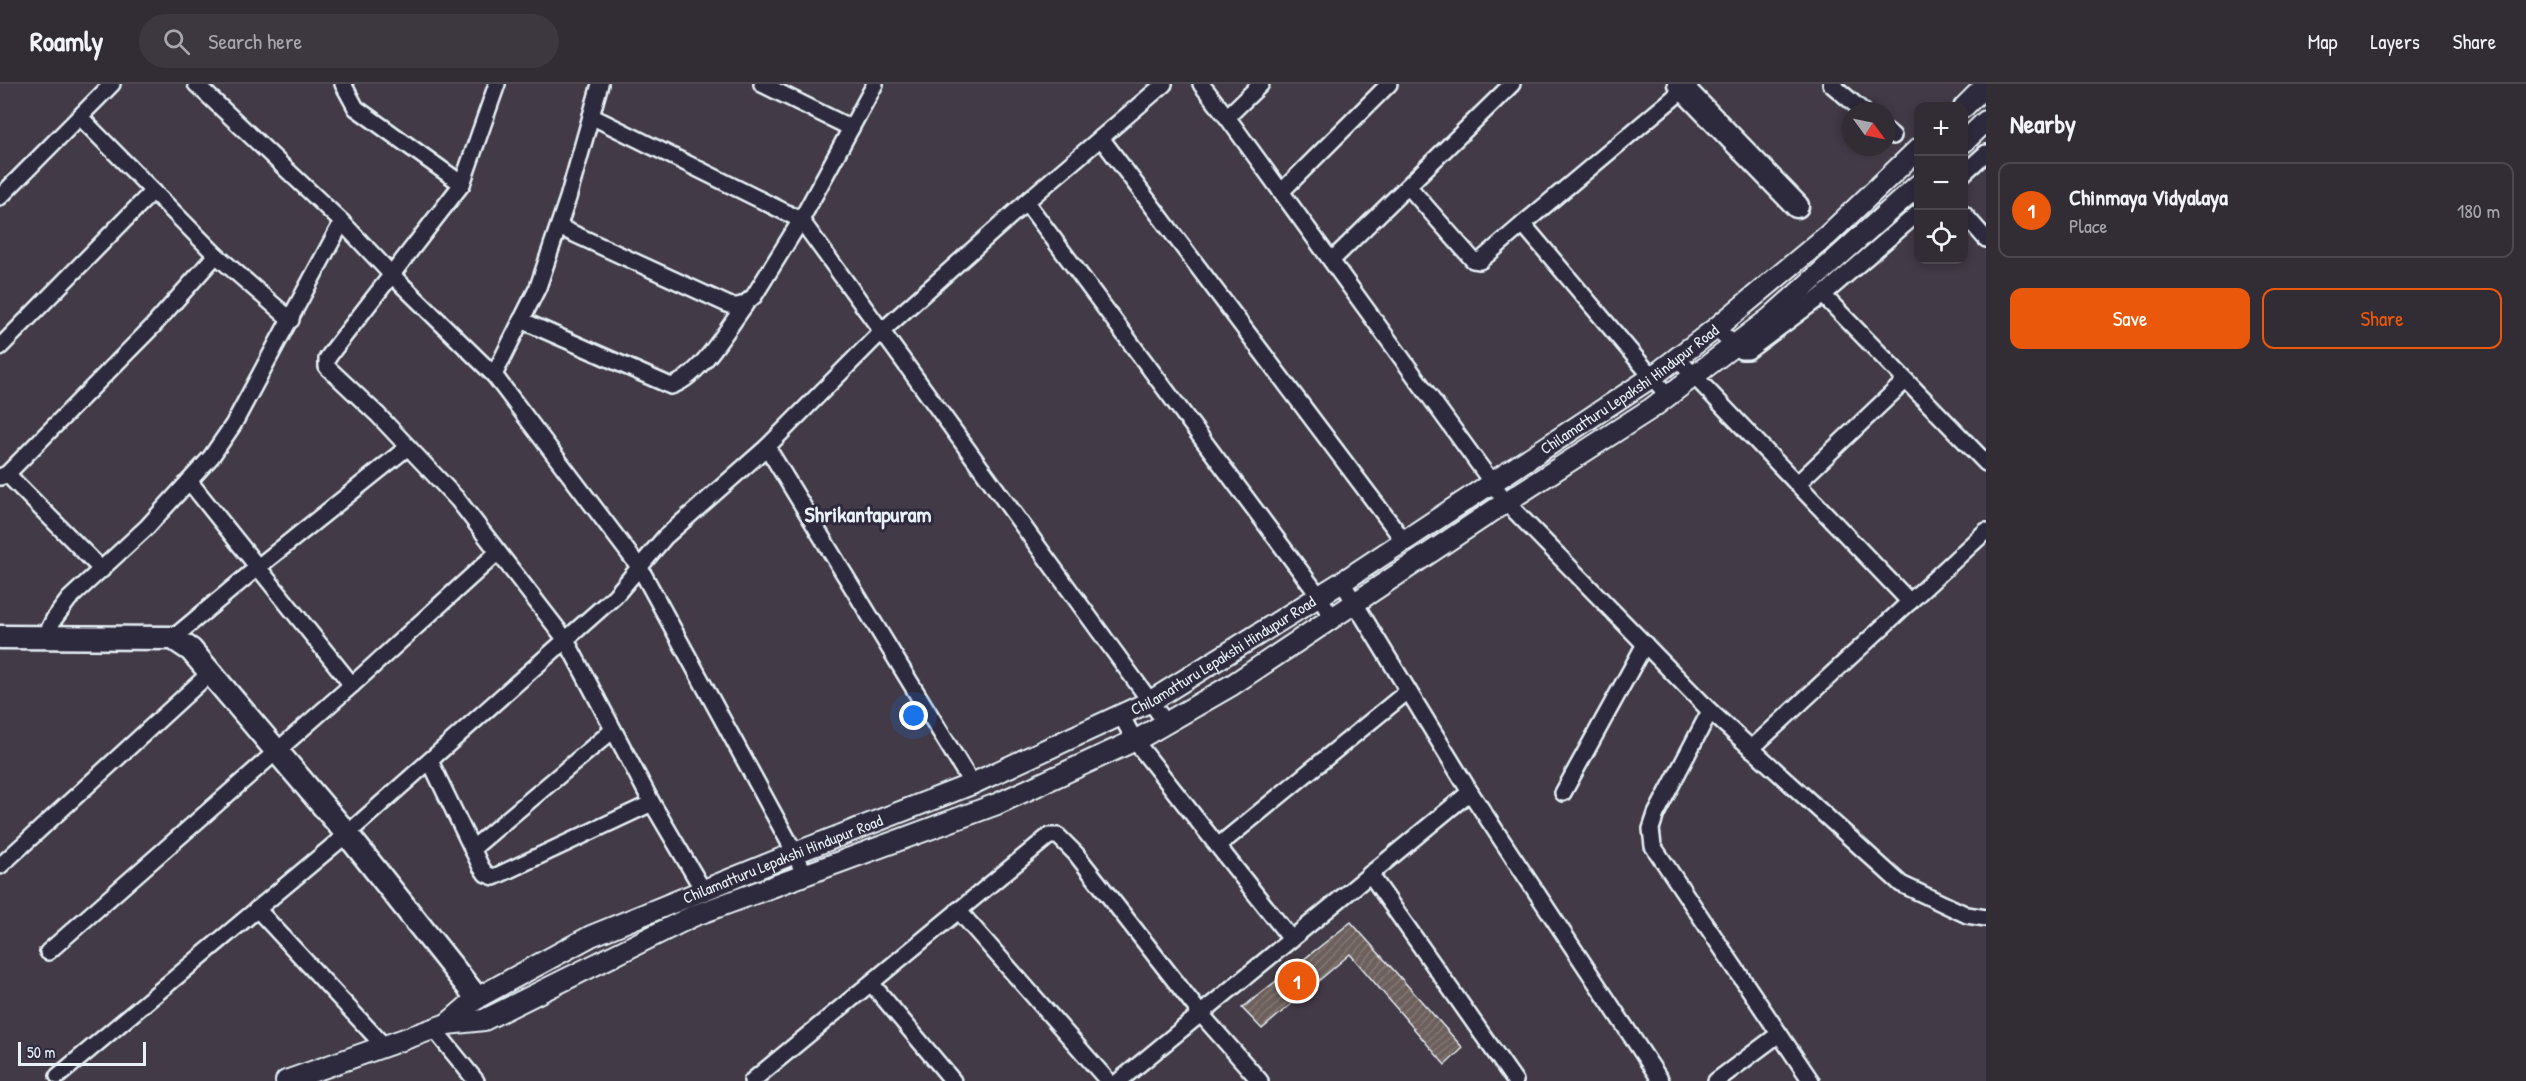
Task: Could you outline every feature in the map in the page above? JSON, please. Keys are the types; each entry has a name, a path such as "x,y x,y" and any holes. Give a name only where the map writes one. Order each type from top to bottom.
{"main road":[{"path":"1684,86 1797,206"},
{"path":"0,637 173,638 191,650 347,834 477,998"}],"street":[{"path":"0,197 111,84"},
{"path":"196,84 342,222 392,275 494,375 640,568 795,853 804,875"},
{"path":"343,84 356,108 462,184"},
{"path":"497,84 462,184 330,354 327,367 378,415 458,501 567,640 652,803 703,890"},
{"path":"494,375 538,287 559,227 600,84"},
{"path":"762,84 851,128"},
{"path":"521,320 671,386 687,379 754,296 801,220 875,84"},
{"path":"58,1076 347,834 567,640 615,596 665,537 767,447 882,331 1026,202 1164,84"},
{"path":"1201,84 1282,191 1506,502 1710,711 1901,884 1967,915 1986,918"},
{"path":"1227,117 1261,84"},
{"path":"1282,191 1389,84"},
{"path":"1332,260 1512,84"},
{"path":"1830,84 1852,102"},
{"path":"1968,103 1986,85"},
{"path":"1408,186 1473,260 1480,261 1684,86"},
{"path":"591,116 801,220 1166,723"},
{"path":"80,117 216,255 291,320"},
{"path":"1968,138 1986,121"},
{"path":"1101,138 1404,541"},
{"name":"Chilamatturu Lepakshi Hindupur Road","path":"441,1027 477,998 591,936 972,784 1151,701 1342,582 1652,377 1828,235 1914,153"},
{"path":"1968,169 1986,153"},
{"name":"Chilamatturu Lepakshi Hindupur Road","path":"286,1081 441,1027 484,1020 693,916 998,804 1135,741 1232,685 1668,396 1770,318 1914,189"},
{"path":"0,347 153,191"},
{"path":"1026,202 1319,596 1332,618"},
{"path":"1716,327 1734,346 1741,351 1749,351 1823,295 1914,216"},
{"path":"1968,218 1986,238"},
{"path":"45,637 54,619 69,599 147,527 211,457 233,425 342,222"},
{"path":"1523,224 1668,396"},
{"path":"559,227 729,305 738,307 745,305"},
{"path":"102,570 3,476 153,326 216,255"},
{"path":"1823,295 1986,463"},
{"path":"1677,357 1910,602"},
{"path":"1797,484 1905,381"},
{"path":"173,638 408,447"},
{"path":"767,447 972,784"},
{"path":"189,481 352,685"},
{"path":"1751,749 1986,531"},
{"path":"48,951 352,685 498,552"},
{"path":"1342,582 1470,792 1661,1081"},
{"path":"1563,794 1645,644"},
{"path":"0,866 211,672"},
{"path":"1218,846 1408,691"},
{"path":"1710,711 1656,814 1651,829 1653,846 1811,1081"},
{"path":"1121,715 1135,741 1291,939"},
{"path":"472,849 613,730"},
{"path":"430,761 481,867 486,874 494,877 652,803"},
{"path":"1119,1081 1470,792"},
{"path":"752,1081 1049,836 1058,836 1076,854 1200,1013 1260,1081"},
{"path":"1370,874 1515,1081"},
{"path":"257,909 385,1047"},
{"path":"958,910 1108,1081"},
{"path":"871,983 953,1081"},
{"path":"441,1027 476,1081"},
{"path":"1716,1081 1779,1034"}],"building":[{"path":"1351,922 1463,1048 1445,1065 1350,954 1262,1029 1242,1008"}],"place":[{"name":"Chinmaya Vidyalaya","path":"1297,981"}],"district":[{"name":"Shrikantapuram","path":"868,514"}]}
